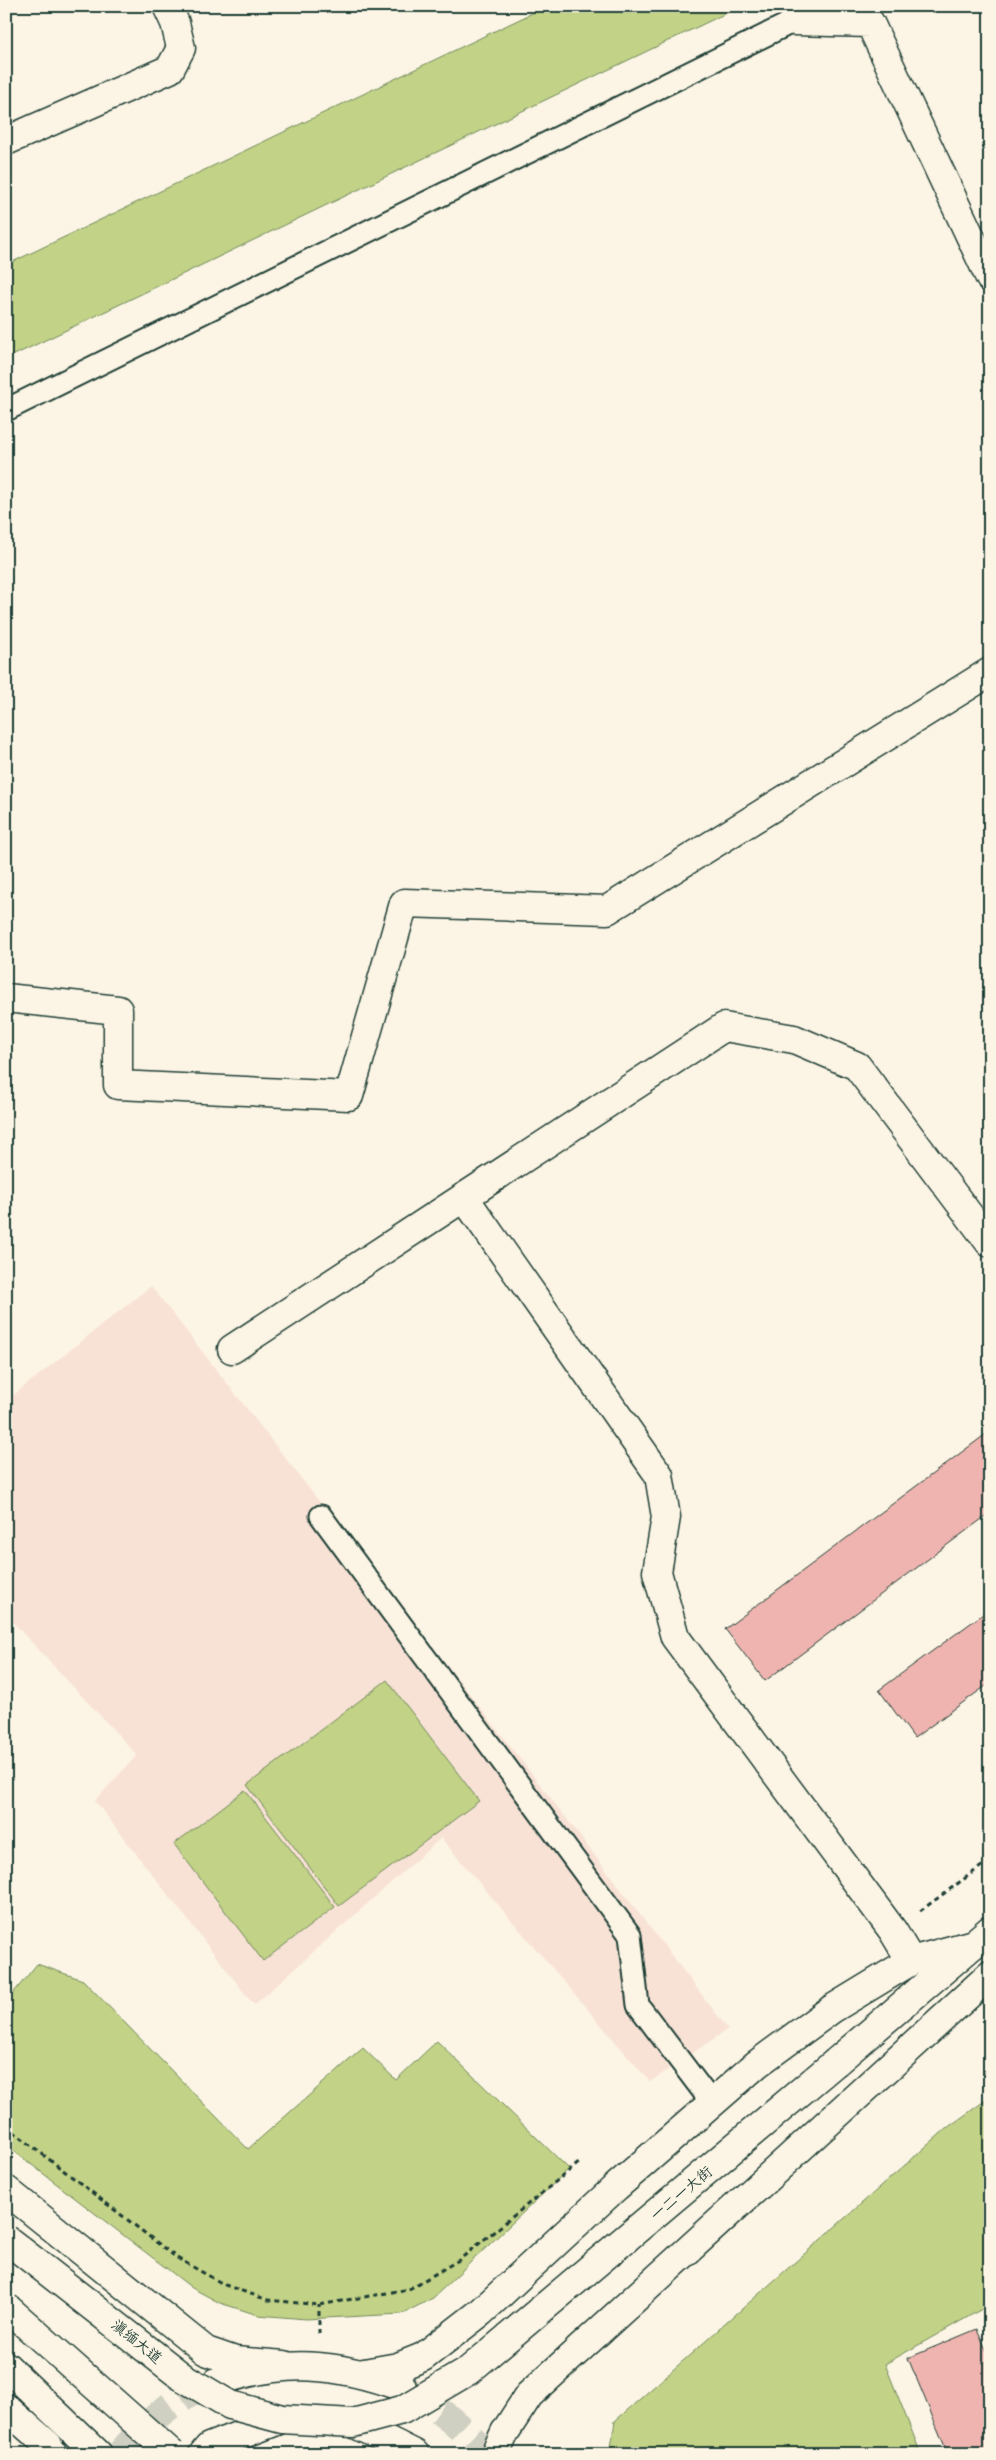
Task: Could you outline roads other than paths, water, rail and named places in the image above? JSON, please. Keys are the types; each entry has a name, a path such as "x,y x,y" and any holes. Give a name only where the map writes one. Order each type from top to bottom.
{"street":[{"path":"6,141 170,69 181,48 175,23 167,6"},
{"path":"797,14 870,23 990,278"},
{"path":"6,998 118,1010 118,1085 349,1096 404,903 607,910 990,672"},
{"path":"232,1349 724,1027 794,1039 857,1066 990,1243"},
{"path":"464,1197 660,1475 666,1516 657,1572 674,1637 893,1931 911,1961"},
{"path":"364,2373 398,2367 424,2357 481,2312 616,2187 756,2064 832,2009 911,1961 980,1937"},
{"name":"一二一大街","path":"353,2423 402,2410 468,2371 836,2062 980,1937"},
{"path":"495,2454 505,2432 530,2395 990,1975"},
{"path":"6,2190 206,2351 235,2360 317,2366 364,2373 402,2387"},
{"name":"滇缅大道","path":"6,2239 181,2376 230,2405 282,2419"},
{"path":"6,2307 172,2454"},
{"path":"217,2382 244,2372 284,2365"},
{"path":"6,2366 98,2454"},
{"path":"6,2408 48,2445 53,2454"},
{"path":"203,2454 209,2448 282,2419 353,2423 415,2454"}],"lane":[{"path":"6,410 797,14"},
{"path":"321,1516 630,1936 638,2005 712,2103"}],"tunnel":[{"path":"120,2454 141,2431 176,2402 203,2387 217,2382"},
{"path":"404,2388 448,2417 485,2454"}]}
